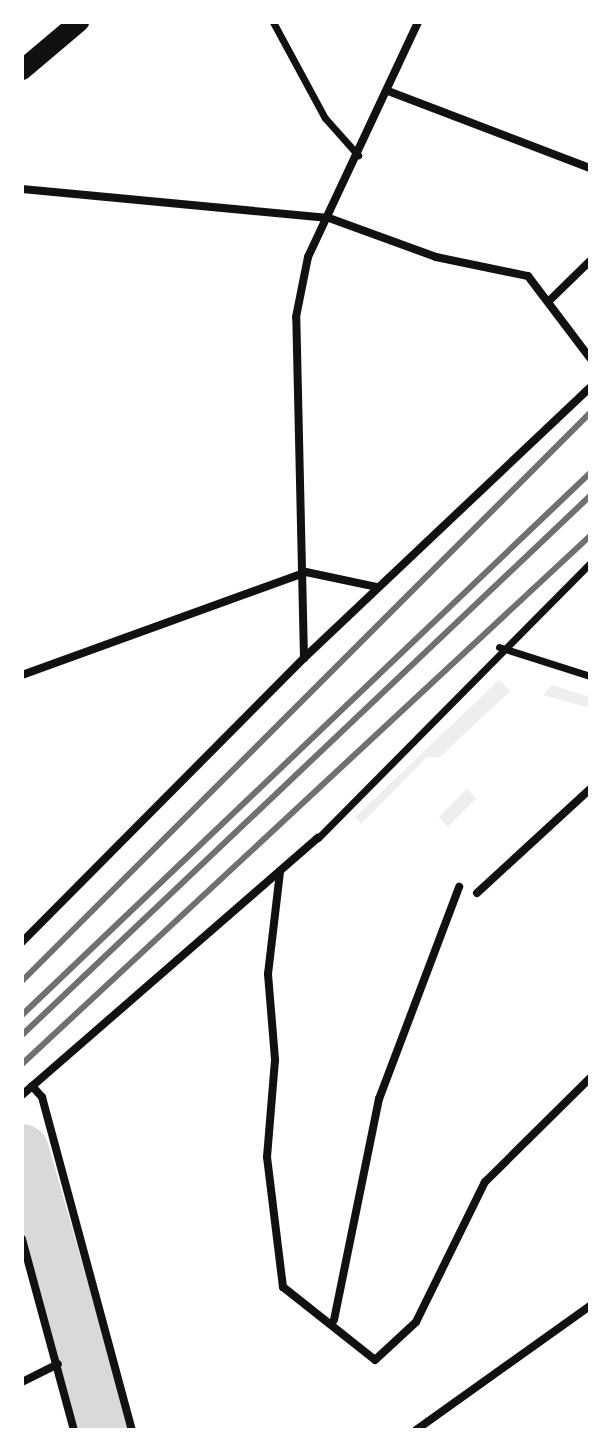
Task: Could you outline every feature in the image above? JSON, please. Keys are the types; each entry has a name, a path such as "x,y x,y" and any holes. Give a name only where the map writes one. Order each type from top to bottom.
{"main road":[{"path":"22,70 79,22"}],"street":[{"path":"273,22 325,118 358,155"},
{"path":"304,658 306,572 296,317 308,257 329,218 418,22"},
{"path":"388,91 590,168"},
{"path":"22,189 329,218 436,257 528,276 550,300 590,358"},
{"path":"550,300 590,261"},
{"path":"22,942 304,658 590,388"},
{"path":"22,1095 318,838 499,647 590,563"},
{"path":"22,675 306,572 377,587"},
{"path":"499,647 590,676"},
{"path":"477,893 590,789"},
{"path":"280,872 268,974 275,1060 269,1172 283,1287 334,1320 375,1360 416,1322 485,1182 590,1078"},
{"path":"334,1320 379,1099 459,887"},
{"path":"32,1086 42,1097 132,1430"},
{"path":"22,1239 74,1430"},
{"path":"416,1430 590,1306"},
{"path":"22,1382 58,1364"}],"shaded area":[{"path":"499,680 510,691 440,757 427,757 361,824 355,817"},
{"path":"552,685 590,697 590,708 543,695"},
{"path":"467,789 476,798 448,826 439,817"}],"waterway":[{"path":"22,1151 102,1430"}],"railway":[{"path":"22,981 590,413"},
{"path":"22,1015 590,473"},
{"path":"22,1035 590,496"},
{"path":"22,1064 590,536"}]}
